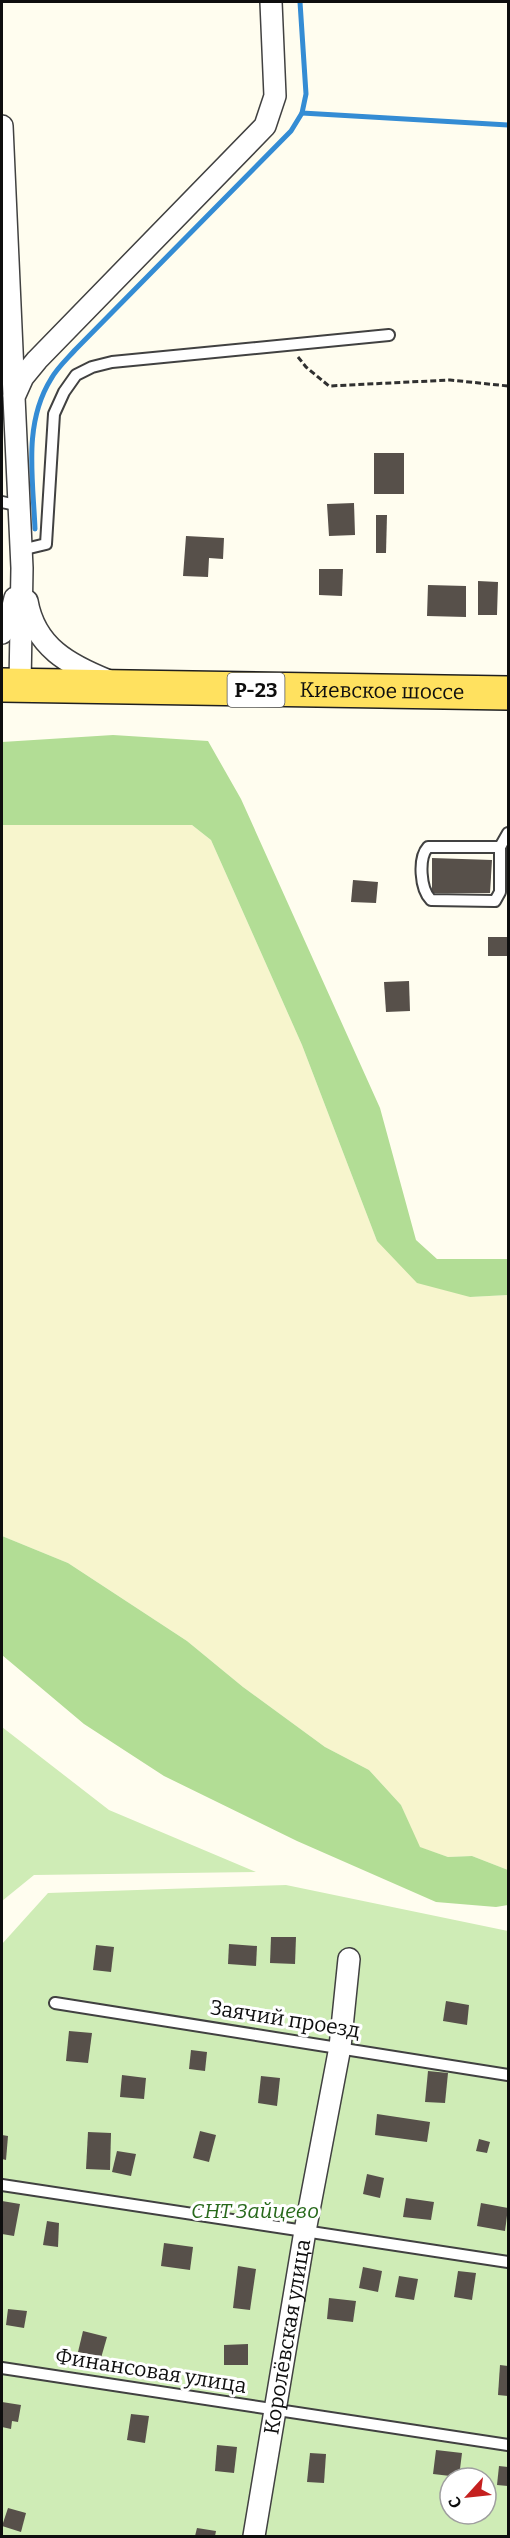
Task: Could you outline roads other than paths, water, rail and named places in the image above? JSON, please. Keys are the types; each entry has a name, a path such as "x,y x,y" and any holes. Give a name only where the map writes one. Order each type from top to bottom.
{"main road":[{"name":"Киевское шоссе","path":"11,685 508,693"}],"street":[{"path":"14,397 23,377 37,360 265,126 275,96 271,2"},
{"path":"2,126 14,397 11,504 29,611 37,631 49,648 87,672 128,688"},
{"path":"2,633 10,619 21,559"},
{"path":"11,685 21,559"},
{"name":"Королёвская улица","path":"254,2536 305,2231 340,2047 349,1959"}],"lane":[{"path":"21,559 46,544 49,533 47,500 54,414 64,392 76,375 92,367 112,362 389,335"},
{"path":"500,847 428,847 424,851 421,873 426,896 431,900 495,901 500,892 500,847 508,833"},
{"name":"Заячий проезд","path":"56,2003 508,2075"},
{"path":"2,2186 508,2262"},
{"name":"Финансовая улица","path":"2,2368 508,2445"}],"waterway":[{"path":"35,529 32,452 36,414 42,396 56,371 75,350 291,131 302,113 306,94 300,2"},
{"path":"302,113 508,125"}],"park label":[{"name":"СНТ Зайцево","path":"255,2211"}]}
